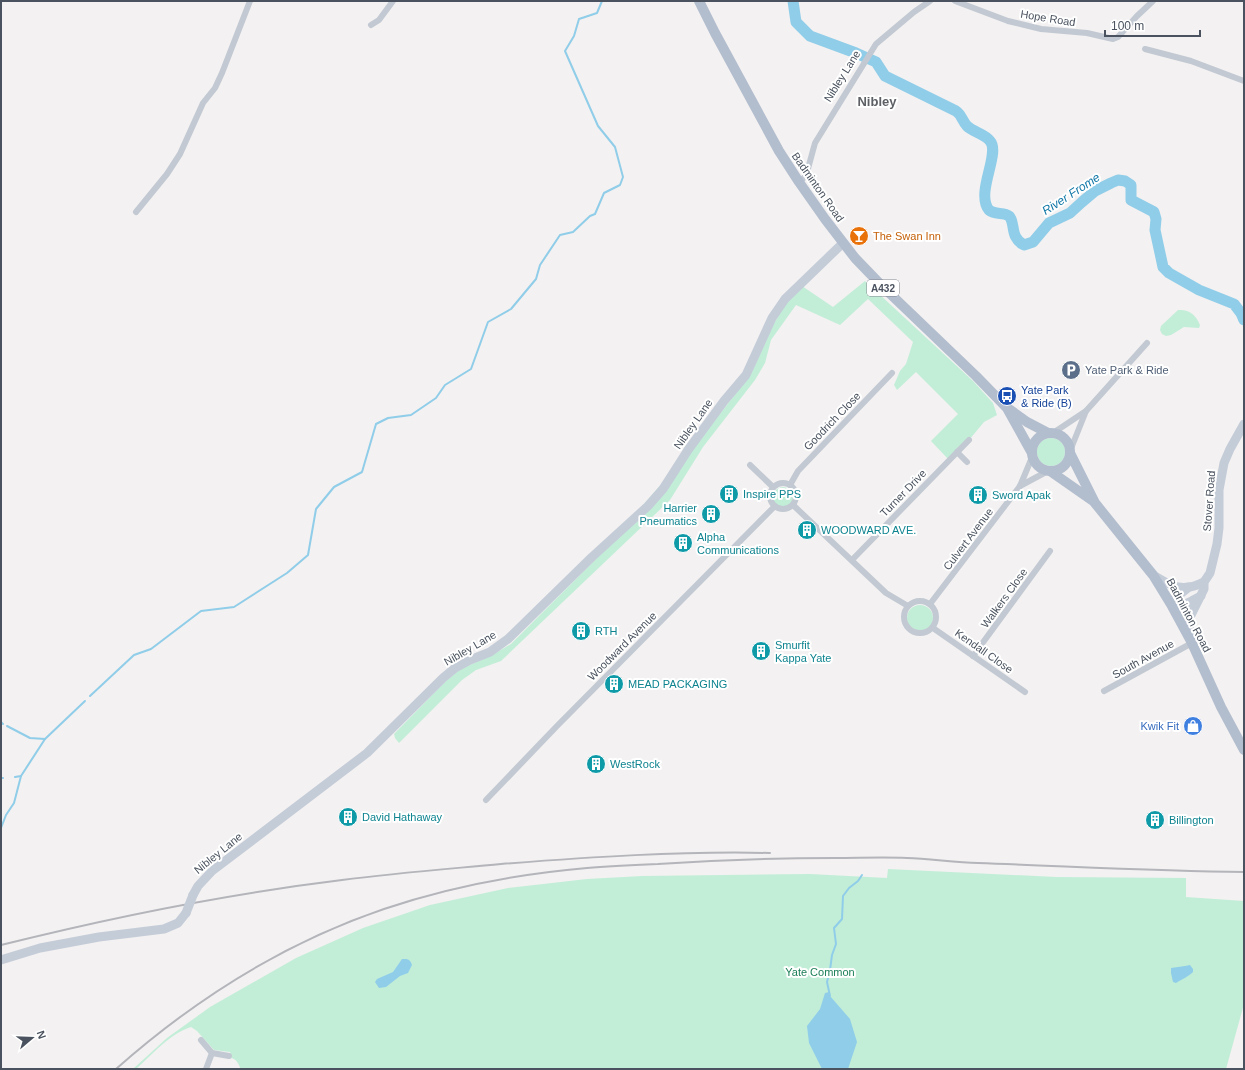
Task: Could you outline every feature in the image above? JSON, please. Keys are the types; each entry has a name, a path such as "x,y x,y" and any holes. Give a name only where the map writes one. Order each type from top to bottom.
{"main road":[{"name":"Badminton Road","path":"699,1 714,33 775,144 799,182 843,243 880,286 1007,408 1027,422 1050,433"},
{"name":"Badminton Road","path":"1007,408 1032,454"},
{"path":"1050,433 1058,434 1066,441 1070,452 1068,462 1062,468 1049,471 1039,467 1032,454 1036,440 1050,433"},
{"name":"Badminton Road","path":"1070,452 1095,503 1153,575 1172,606 1192,642 1221,707 1244,750"},
{"name":"Badminton Road","path":"1049,471 1095,503"}],"street":[{"path":"136,212 167,174 180,154 203,103 214,88 222,73 250,1"},
{"path":"371,25 379,20 393,1"},
{"name":"Nibley Lane","path":"799,182 806,176 815,144 876,44 914,12 930,1"},
{"name":"Hope Road","path":"955,1 1008,21 1041,29 1087,33 1113,39 1118,37 1153,1"},
{"path":"1145,49 1191,61 1244,81"},
{"name":"Nibley Lane","path":"1,960 40,948 99,936 164,929 178,923 186,913 198,886 212,871 367,752 455,668 490,652 508,639 592,557 648,506 663,489 688,450 724,401 746,375 772,318 785,299 843,243"},
{"path":"1050,433 1086,411 1147,343"},
{"name":"Goodrich Close","path":"790,485 798,471 892,373"},
{"path":"1070,452 1086,411"},
{"name":"Stover Road","path":"1192,642 1189,624 1190,617 1204,589 1204,582 1210,573 1217,544 1219,528 1219,490 1224,463 1244,424"},
{"name":"Turner Drive","path":"852,560 970,440"},
{"path":"957,452 967,462"},
{"name":"Culvert Avenue","path":"930,604 1020,486 1032,454"},
{"path":"750,465 773,487"},
{"name":"Culvert Avenue","path":"1020,486 1049,471"},
{"path":"783,483 790,485 796,492 796,501 793,506 786,510 774,507 770,499 773,487 783,483"},
{"path":"793,506 886,592 908,606"},
{"name":"Woodward Avenue","path":"486,800 557,726 774,507"},
{"name":"Walkers Close","path":"973,656 1050,551"},
{"path":"1153,575 1171,585 1189,588"},
{"path":"1201,596 1178,607 1172,606 1174,599 1189,588 1204,582"},
{"path":"921,601 930,604 936,613 936,621 933,628 925,633 918,633 911,630 905,623 904,614 908,606 915,602 921,601"},
{"name":"Kendall Close","path":"933,628 1024,692"},
{"name":"South Avenue","path":"1104,691 1192,642"},
{"path":"201,1040 212,1052 229,1056"},
{"path":"206,1069 212,1052"}],"green space":[{"path":"865,281 973,381 993,403 997,415 984,422 949,460 931,441 958,414 916,372 897,390 894,385 900,371 906,364 913,342 868,299 840,325 796,305 771,340 765,363 755,380 703,447 670,500 501,661 476,670 462,680 399,743 394,734 445,682 459,670 492,655 511,644 595,560 698,442 751,374 773,325 791,295 802,286 833,307"},
{"path":"1178,310 1192,313 1200,325 1199,328 1184,327 1171,335 1166,336 1162,334 1160,330 1161,326"},
{"path":"1051,438 1057,439 1061,442 1064,446 1064,458 1061,462 1057,465 1051,466 1045,465 1041,462 1038,458 1037,452 1038,446 1041,442 1045,439"},
{"path":"783,487 790,490 793,497 790,504 783,507 776,504 773,497 776,490"},
{"path":"920,605 929,609 933,618 929,627 920,631 911,627 907,618 911,609"},
{"name":"Yate Common","path":"888,869 1056,877 1186,878 1186,897 1244,901 1244,1004 1226,1069 241,1069 236,1061 231,1058 230,1052 214,1050 197,1031 191,1027 183,1030 168,1040 136,1069 133,1069 167,1038 210,1007 296,958 363,928 430,905 508,888 587,879 642,876 810,874 887,878"}],"water":[{"path":"402,959 408,960 412,965 408,973 400,976 386,987 379,988 375,982 377,979 393,972"},
{"path":"1190,965 1193,972 1176,983 1173,982 1171,968"},
{"path":"829,992 830,996 850,1019 857,1042 848,1069 822,1069 809,1043 807,1026 820,1009 825,993"}],"waterway":[{"path":"90,696 134,655 151,649 201,611 234,607 287,573 308,555 316,509 334,487 362,472 376,424 388,418 411,415 436,398 445,385 471,369 488,322 511,309 536,279 540,265 560,235 573,232 590,216 595,214 604,193 620,185 623,177 615,147 598,126 565,51 574,36 579,19 597,13 602,1"},
{"name":"River Frome","path":"793,1 796,22 810,36 876,62 885,76 956,111 960,114 967,126 990,141 993,147 993,154 986,184 985,203 991,212 1009,216 1016,238 1019,242 1024,245 1033,242 1049,223 1070,213 1095,191 1118,180 1125,181 1131,185 1131,200 1154,212 1156,219 1155,230 1163,267 1169,273 1199,290 1234,304 1244,320"},
{"path":"7,726 30,738 45,739 85,701"},
{"path":"15,777 21,776 45,739"},
{"path":"1,828 6,815 14,803 21,776"},
{"path":"830,996 827,982 832,955 836,944 834,928 842,919 843,896 862,875"}],"railway":[{"path":"1,945 85,925 213,899 402,873 601,857 703,853 770,853"},
{"path":"116,1069 146,1043 209,997 276,956 311,938 384,909 433,894 484,882 587,868 702,861 791,858 907,858 978,863 1177,871 1244,872"}],"place":[{"name":"The Swan Inn","path":"859,236"},
{"name":"Yate Park & Ride","path":"1071,370"},
{"name":"Yate Park & Ride (B)","path":"1007,396"},
{"name":"Inspire PPS","path":"729,494"},
{"name":"Sword Apak","path":"978,495"},
{"name":"Harrier Pneumatics","path":"711,514"},
{"name":"WOODWARD AVE.","path":"807,530"},
{"name":"Alpha Communications","path":"683,543"},
{"name":"RTH","path":"581,631"},
{"name":"Smurfit Kappa Yate","path":"761,651"},
{"name":"MEAD PACKAGING","path":"614,684"},
{"name":"Kwik Fit","path":"1193,726"},
{"name":"WestRock","path":"596,764"},
{"name":"David Hathaway","path":"348,817"},
{"name":"Billington","path":"1155,820"}],"district":[{"name":"Nibley","path":"877,101"}]}
